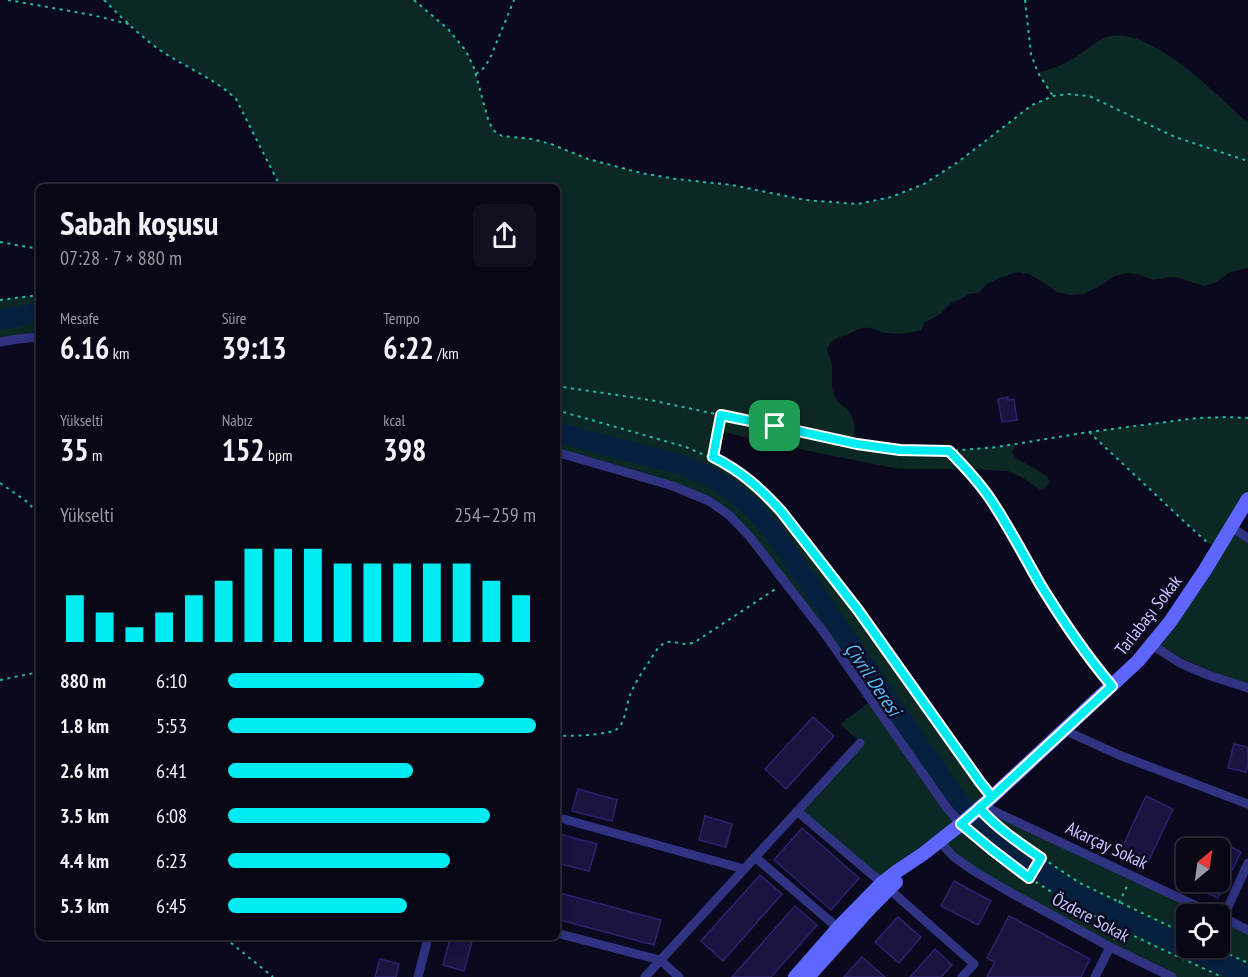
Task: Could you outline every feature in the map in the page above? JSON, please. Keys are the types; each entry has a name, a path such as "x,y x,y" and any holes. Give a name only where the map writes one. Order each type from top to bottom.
{"street":[{"path":"0,342 36,337"},
{"path":"560,453 673,486 709,501 739,525 825,634 947,808 962,823"},
{"name":"Tarlabaşı Sokak","path":"886,886 896,872 983,805 1138,660 1182,605 1248,500"},
{"path":"1231,527 1248,538"},
{"path":"1152,645 1180,663 1248,688"},
{"path":"1064,730 1119,755 1248,804"},
{"path":"645,977 860,742"},
{"name":"Akarçay Sokak","path":"983,805 1192,904"},
{"path":"797,811 974,964 962,977"},
{"path":"560,818 744,869"},
{"name":"Özdere Sokak","path":"939,841 954,857 1006,890 1110,947 1172,977"},
{"path":"755,856 838,928"},
{"path":"1227,904 1248,863"},
{"path":"795,977 838,928 886,886"},
{"path":"808,977 871,907 886,886"},
{"name":"Akarçay Sokak","path":"1230,922 1248,930"},
{"path":"560,934 660,960 679,977"},
{"path":"418,977 427,940"},
{"path":"1095,977 1110,947"}],"path":[{"path":"8,0 129,24"},
{"path":"104,0 157,48 219,85 236,99 279,184"},
{"path":"414,0 447,29 466,51 476,74 493,130 502,136 542,141 588,159 640,173 732,185 805,200 858,204 891,197 924,184 958,162 1032,105 1053,96 1068,94 1089,96 1175,137 1248,161"},
{"path":"476,74 485,67 491,56 514,0"},
{"path":"1025,0 1031,54 1038,73 1053,96"},
{"path":"0,242 36,248"},
{"path":"0,300 36,295"},
{"path":"560,387 650,400 857,444 900,450 949,451 997,447 1197,418 1248,418"},
{"path":"560,411 670,441 713,457 738,471 756,485 781,511 858,610 973,773 988,818 1041,858 1080,883 1176,929"},
{"path":"713,457 721,415"},
{"path":"1089,432 1217,550"},
{"path":"949,451 991,500 1071,633 1112,686"},
{"path":"0,483 36,511"},
{"path":"560,735 614,731 623,722 630,695 641,674 663,643 687,645 695,642 785,583"},
{"path":"0,680 36,673"},
{"path":"962,823 1029,878 1070,904 1222,977"},
{"path":"1029,878 1041,858"},
{"path":"1119,903 1132,876"},
{"path":"227,940 273,977"},
{"path":"1230,955 1248,963"}],"green space":[{"path":"104,0 414,0 448,29 466,51 474,68 488,119 493,130 502,136 532,139 551,144 588,159 641,173 732,185 805,200 858,204 891,197 924,184 958,162 1032,105 1052,96 1038,73 1071,60 1107,37 1121,36 1136,39 1184,66 1248,123 1248,268 1230,272 1217,282 1205,286 1180,278 1153,280 1138,274 1126,273 1115,276 1083,294 1070,295 1057,292 1028,274 1013,273 988,283 978,293 969,294 951,303 939,315 925,322 921,330 896,334 871,328 858,329 830,343 827,349 832,364 833,392 836,399 852,416 855,429 854,443 894,449 935,451 1016,444 1012,452 1016,458 1049,479 1045,488 1039,489 1008,471 899,469 719,431 713,457 758,487 773,502 858,610 979,782 992,797 983,805 1193,904 1176,904 1176,958 1230,958 1230,921 1248,930 1248,977 1172,977 1006,890 939,841 882,883 797,811 860,742 840,724 871,701 750,537 709,501 560,453 560,184 279,184 236,99 217,84 157,48"},
{"path":"36,295 36,337 0,342 0,300"},
{"path":"1197,418 1248,418 1248,499 1231,527 1248,538 1248,688 1152,645 1217,550 1089,432"}],"building":[{"path":"1008,397 1008,400 1014,399 1017,420 1002,422 998,399"},
{"path":"813,717 834,736 786,789 765,769"},
{"path":"1234,744 1248,747 1246,772 1228,768"},
{"path":"578,789 617,800 612,821 572,811"},
{"path":"1146,796 1173,809 1149,860 1122,848"},
{"path":"705,816 732,824 726,847 699,840"},
{"path":"802,828 859,878 831,910 774,860"},
{"path":"560,834 597,844 589,871 560,864"},
{"path":"1230,846 1241,852 1230,874"},
{"path":"760,875 782,894 723,961 701,941"},
{"path":"954,881 991,901 978,925 941,906"},
{"path":"1205,892 1221,892 1218,898"},
{"path":"560,893 661,920 654,945 560,920"},
{"path":"795,906 817,925 771,977 732,977"},
{"path":"1009,916 1090,959 1081,977 987,977 995,962 987,958"},
{"path":"898,917 921,937 899,963 875,942"},
{"path":"449,940 472,940 464,971 443,965"},
{"path":"935,949 952,965 941,977 910,977"},
{"path":"862,957 885,977 844,977"},
{"path":"380,959 399,964 396,977 375,977"}],"waterway":[{"name":"Çivril Deresi","path":"0,320 36,313"},
{"name":"Çivril Deresi","path":"560,433 681,465 722,483 739,496 756,511 776,535 937,771 959,802 981,826 1020,857 1075,894 1176,942"},
{"name":"Çivril Deresi","path":"1209,958 1248,976"}],"route":[{"path":"775,426 721,415 713,457 747,477 769,497 858,610 992,797 979,808 961,824 1029,878 1041,858 1005,832 979,808 983,806 1112,686 1071,633 991,500 949,451 900,450 857,444 775,426"}]}
